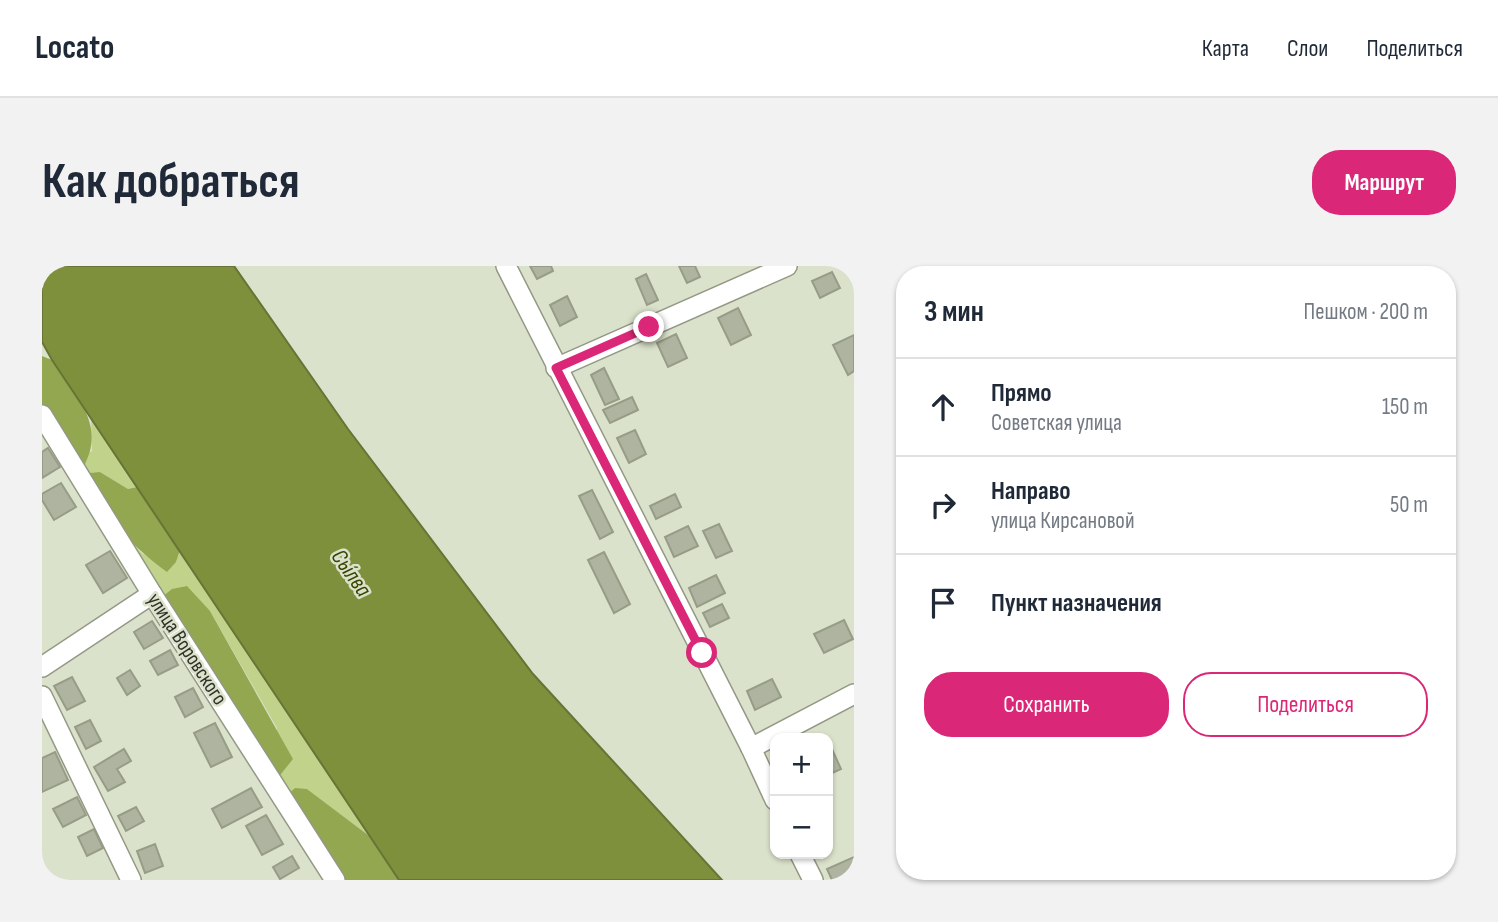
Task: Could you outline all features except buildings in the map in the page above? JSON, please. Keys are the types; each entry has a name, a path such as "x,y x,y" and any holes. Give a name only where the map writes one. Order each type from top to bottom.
{"street":[{"path":"506,266 773,796"},
{"path":"556,368 787,266"},
{"name":"улица Воровского","path":"42,415 152,594 335,880"},
{"path":"42,667 152,594"},
{"path":"751,748 854,694"},
{"path":"42,696 131,880"},
{"path":"802,859 813,880"}],"shaded area":[{"path":"42,356 52,360 85,409 92,436 91,449 85,464 77,461 42,404"},
{"path":"91,418 137,487 128,489 100,472 91,487 77,461 92,451"},
{"path":"100,472 128,489 137,487 180,550 176,562 167,572 143,553 108,515 93,487 90,473"},
{"path":"125,537 143,554 176,562 180,550 368,835 307,789 287,795 277,779 277,728 210,611 162,597"},
{"path":"187,586 210,611 293,759 277,779 162,597 172,589"},
{"path":"295,788 307,789 368,835 399,880 339,880 287,795"}],"water":[{"name":"Сы́лва","path":"42,266 234,266 348,429 533,674 722,880 399,880 52,360 42,342"}],"route":[{"path":"649,327 556,368 702,653"}]}
